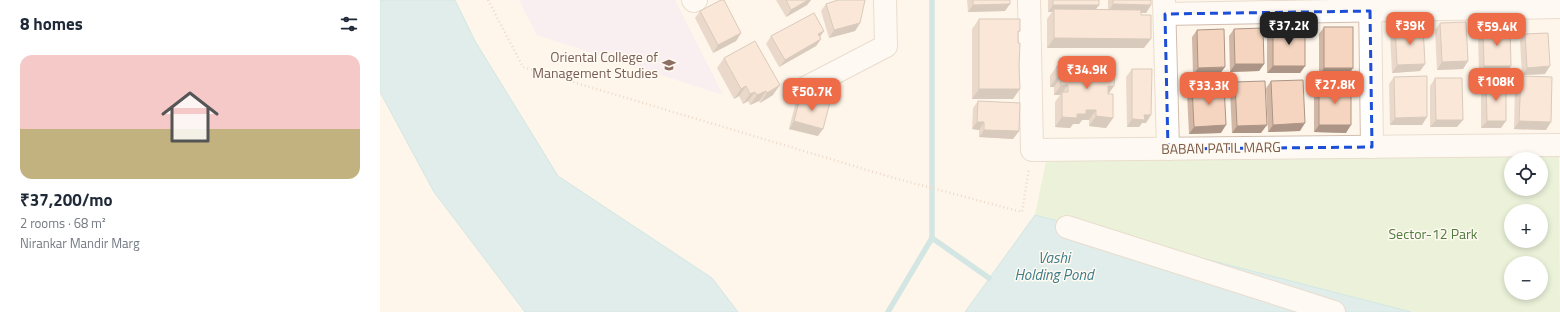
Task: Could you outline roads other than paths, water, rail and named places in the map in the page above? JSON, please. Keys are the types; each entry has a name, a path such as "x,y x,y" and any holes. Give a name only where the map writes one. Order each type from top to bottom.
{"street":[{"path":"805,88 886,46 885,0"},
{"name":"BABAN PATIL MARG","path":"1029,0 1032,150 1560,145"},
{"path":"1370,5 1372,147"},
{"path":"1168,149 1164,7 1370,5 1560,7"},
{"path":"1067,227 1334,312"}],"water":[{"path":"380,0 455,0 475,41 558,176 712,278 738,312 525,312 434,192 380,92"},
{"name":"Vashi Holding Pond","path":"1035,215 1411,312 965,312"}],"waterway":[{"path":"888,312 932,238 932,0"},
{"path":"932,238 989,278"}],"place":[{"name":"Oriental College of Management Studies","path":"669,65"}],"park label":[{"name":"Sector-12 Park","path":"1433,234"}]}
